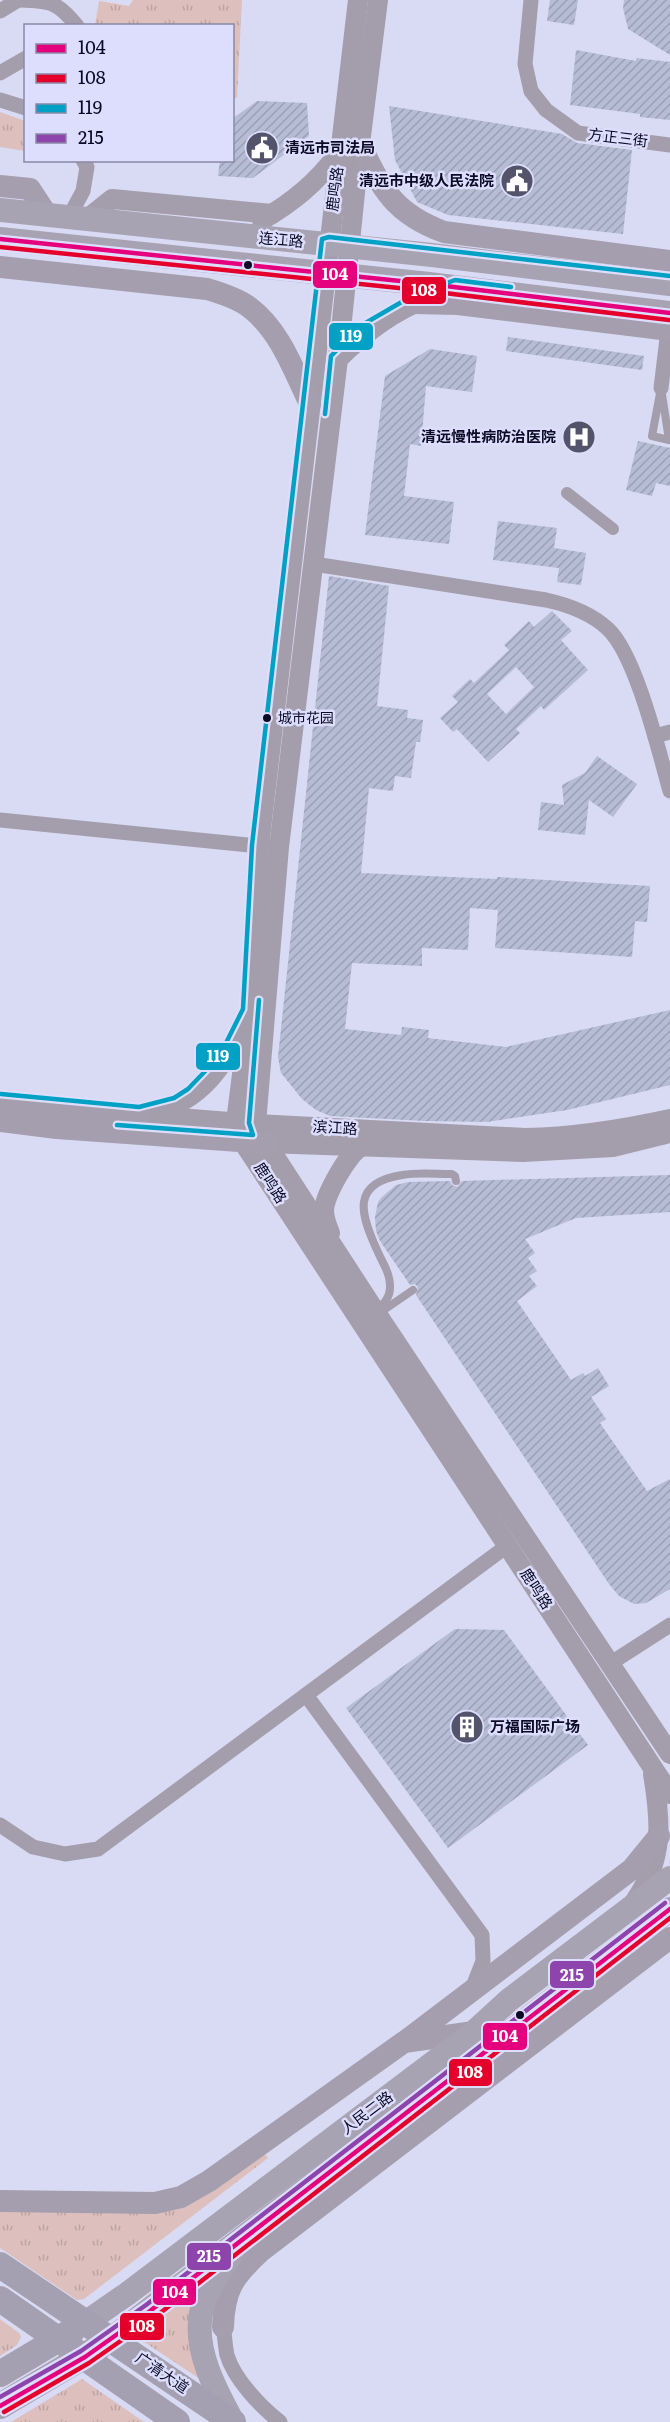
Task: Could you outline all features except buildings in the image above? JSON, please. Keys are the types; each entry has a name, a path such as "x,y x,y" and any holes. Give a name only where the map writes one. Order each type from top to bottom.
{"highway":[{"name":"广清大道","path":"0,2265 233,2422"},
{"name":"广清大道","path":"0,2299 177,2422"},
{"name":"人民二路","path":"0,2374 85,2322"},
{"name":"人民二路","path":"0,2406 85,2357 111,2339"}],"main road":[{"path":"350,148 402,210 420,223 488,250 670,261"},
{"path":"0,186 30,189 68,217"},
{"name":"连江路","path":"0,210 339,245 488,250 670,284"},
{"name":"连江路","path":"0,239 457,287 669,321"},
{"path":"40,243 64,273"},
{"path":"0,267 207,289 229,296 249,307 267,323 310,404"},
{"path":"415,303 458,304 669,321"},
{"name":"滨江路","path":"0,1101 140,1115"},
{"name":"滨江路","path":"0,1121 57,1128 261,1133"},
{"path":"0,2201 144,2204 181,2197 209,2181 404,2042 632,1869 659,1836"},
{"name":"人民二路","path":"85,2322 127,2294 474,2032 509,2000 670,1878"},
{"name":"人民二路","path":"111,2339 670,1909"},
{"path":"224,2327 224,2310 231,2283 261,2251 670,1938"},
{"path":"404,2042 474,2032"},
{"path":"233,2422 215,2390 206,2363 200,2320 213,2281 243,2238"}],"street":[{"path":"0,11 19,0 44,1 62,8 75,24"},
{"name":"鹿鸣路","path":"358,0 350,148 336,275 310,404 259,846 250,1011 240,1132 670,1794"},
{"name":"鹿鸣路","path":"350,148 378,0"},
{"name":"方正三街","path":"531,0 525,64 531,91 546,110 578,133 670,144"},
{"path":"0,73 24,63"},
{"path":"0,100 24,107"},
{"path":"236,236 299,196 350,148"},
{"path":"68,217 83,191 87,167 84,162"},
{"path":"68,217 112,199 272,214"},
{"name":"鹿鸣路","path":"336,275 339,359 279,847 261,1133 376,1313 670,1754"},
{"path":"339,359 367,331 415,303 457,287"},
{"path":"661,388 669,321"},
{"path":"567,492 613,529"},
{"path":"314,564 546,600 562,603 586,614 609,630 619,644 663,734 670,790"},
{"path":"0,820 279,847"},
{"path":"140,1115 177,1105 207,1083 232,1049 250,1011"},
{"name":"滨江路","path":"140,1115 240,1132"},
{"name":"滨江路","path":"261,1133 567,1137 611,1132 670,1119"},
{"name":"滨江路","path":"261,1133 361,1147 523,1152 613,1147 670,1133"},
{"path":"338,1253 325,1220 325,1205 349,1157 361,1147"},
{"path":"0,1825 33,1847 65,1854 98,1849 507,1546"},
{"path":"610,1663 670,1625"},
{"path":"306,1695 482,1935 483,1961 471,1991"},
{"path":"629,1910 648,1879 659,1836 658,1803 651,1766"},
{"path":"224,2327 227,2356 243,2383 267,2412 280,2422"}],"lane":[{"path":"661,388 668,430 669,440 652,436 661,388"},
{"path":"376,1313 386,1300 390,1286 388,1275 369,1230 363,1204 365,1193 380,1181 402,1175 452,1174 456,1181"},
{"path":"376,1313 413,1290"}],"green space":[{"path":"133,0 242,0 237,97 234,99 234,24 95,24 99,1 129,6"},
{"path":"0,112 24,121 24,151 0,147"},
{"path":"261,2149 268,2158 84,2299 77,2300 0,2248 0,2211 169,2208"},
{"path":"202,2287 206,2383 132,2334"},
{"path":"0,2319 21,2337 17,2345 0,2356"},
{"path":"82,2379 144,2422 11,2422"}],"transit line":[{"name":"119","path":"1,1094 139,1107 174,1098 188,1089 214,1062 243,1009 252,845 322,239 329,237 670,276"},
{"name":"104","path":"0,239 429,284 670,313"},
{"name":"108","path":"0,247 428,291 669,320"},
{"name":"119","path":"325,414 331,356 362,325 412,296 455,280 511,287"},
{"name":"119","path":"117,1125 253,1135 249,1123 259,1000"},
{"name":"215","path":"0,2397 81,2351 146,2305 665,1903"},
{"name":"104","path":"0,2406 85,2357 150,2311 670,1909"},
{"name":"108","path":"4,2412 89,2363 155,2317 670,1918"}],"place":[{"name":"清远市司法局","path":"262,148"},
{"name":"清远市中级人民法院","path":"517,181"},
{"name":"清远慢性病防治医院","path":"579,437"},
{"name":"城市花园","path":"267,718"},
{"name":"万福国际广场","path":"467,1727"}]}
